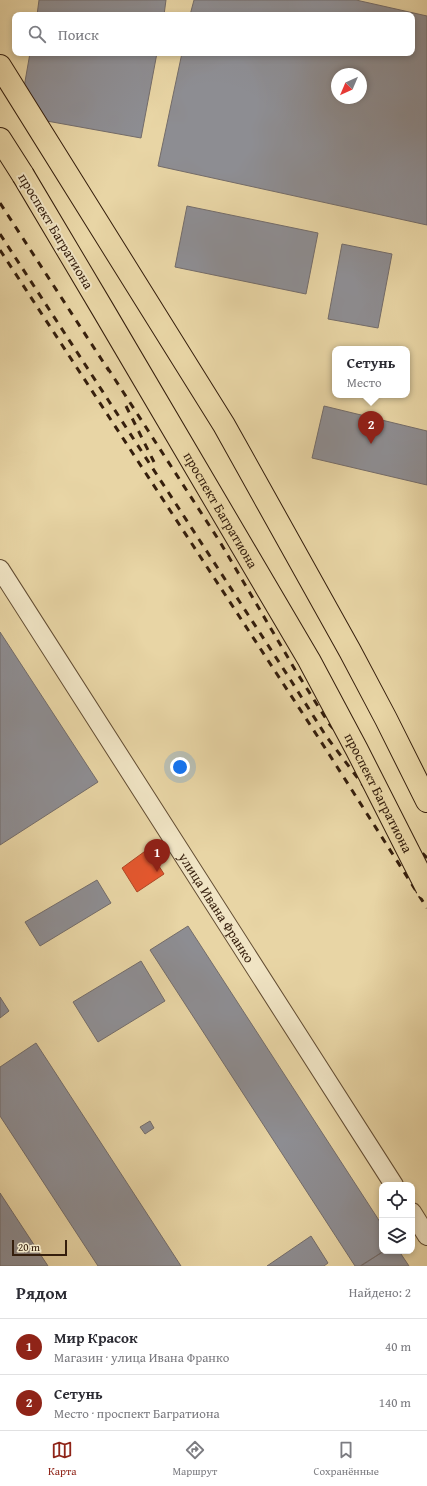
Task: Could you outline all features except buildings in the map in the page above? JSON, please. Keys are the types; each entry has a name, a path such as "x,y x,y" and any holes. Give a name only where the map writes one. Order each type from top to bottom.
{"main road":[{"path":"0,66 224,425 386,719 427,801"},
{"name":"проспект Багратиона","path":"0,139 102,308 309,660 357,750 427,888"}],"street":[{"name":"улица Ивана Франко","path":"0,569 392,1182"},
{"path":"415,1217 427,1236"}],"railway":[{"path":"0,203 109,371"},
{"path":"0,234 326,736 427,870"},
{"path":"0,250 320,740 427,908"},
{"path":"107,367 220,542 297,673 330,725 342,738"},
{"path":"126,406 154,462"},
{"path":"413,843 427,858"}],"place":[{"name":"Сетунь","path":"371,444"},
{"name":"Мир Красок","path":"157,872"}]}
